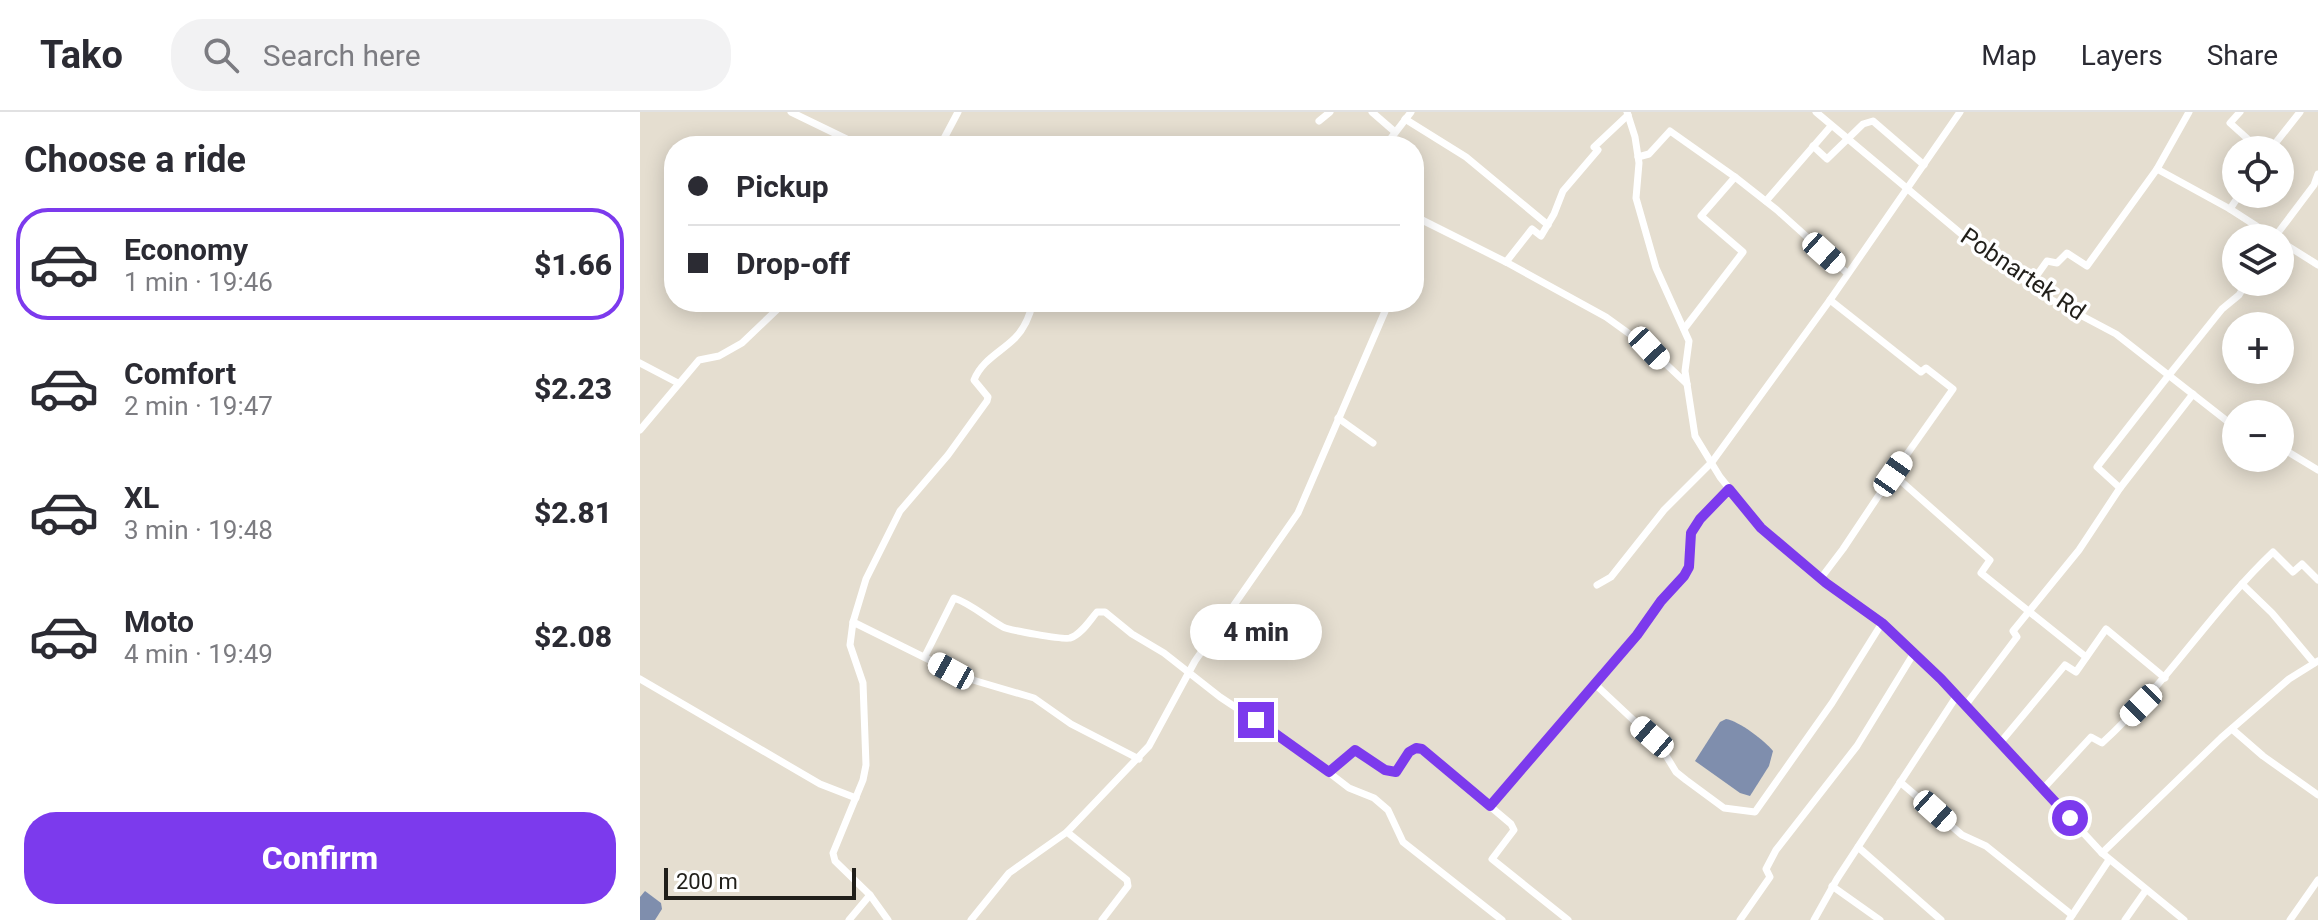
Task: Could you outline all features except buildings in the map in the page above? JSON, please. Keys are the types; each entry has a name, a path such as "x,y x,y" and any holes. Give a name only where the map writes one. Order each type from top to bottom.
{"street":[{"path":"791,112 840,136"},
{"path":"945,136 958,112"},
{"path":"1319,121 1330,112"},
{"path":"1372,112 1395,132"},
{"path":"1392,136 1411,112"},
{"name":"Pobnartek Rd","path":"1816,112 1984,253 2030,285 2116,334 2222,417"},
{"path":"1597,585 1611,577 1664,510 1712,462 1830,300 1960,112"},
{"path":"2030,285 2047,261 2057,263 2067,253 2087,266 2157,169 2189,112"},
{"path":"2240,112 2230,123 2244,136"},
{"path":"2281,136 2300,112"},
{"path":"1628,114 1638,157 1638,208 1656,268 1689,341 1685,371 1695,436 1729,489 1761,528 1882,623 1914,653 2109,860 2184,920"},
{"path":"1506,262 1532,229 1541,236 1563,191 1598,150 1594,147 1628,114"},
{"path":"1405,119 1466,157 1548,225"},
{"path":"1813,146 1827,159 1863,124 1873,121 1924,165"},
{"path":"1766,201 1831,126"},
{"path":"1638,157 1649,154 1670,131 1766,201 1847,273"},
{"path":"2157,169 2253,224"},
{"path":"2285,224 2314,185 2318,174"},
{"path":"1684,329 1743,252 1701,216 1735,177"},
{"path":"1424,221 1606,317 1649,348 1687,384"},
{"path":"2294,250 2318,265"},
{"path":"2120,488 2097,467 2222,309 2238,296"},
{"path":"1821,578 1953,389 1926,368 1921,372 1830,300"},
{"path":"640,430 699,360 719,356 742,343 775,312"},
{"path":"888,920 869,893 833,859 866,765 863,683 850,645 853,622 866,579 900,511 948,455 987,401 988,397 974,380 977,374 989,359 1016,337 1030,312"},
{"path":"971,920 1009,873 1067,832 1139,759 1154,738 1210,638 1247,590 1298,513 1385,312"},
{"path":"640,363 678,383"},
{"path":"1965,706 2016,638 2013,631 2079,550 2120,488 2193,394"},
{"path":"1338,418 1373,443"},
{"path":"2294,455 2318,470"},
{"path":"1893,474 1990,560 1981,573 2086,657"},
{"path":"1490,806 1684,576 1689,567 1691,533 1729,489"},
{"path":"2043,789 2091,737 2102,743 2165,678 2242,584 2273,552 2292,571 2302,564 2318,580"},
{"path":"2102,853 2232,729 2289,679 2316,662 2242,584"},
{"path":"925,656 955,598 1008,630 1057,638 1069,639 1077,635 1097,612 1105,612 1349,788 1380,802 1388,810 1403,842 1502,920"},
{"path":"853,622 966,678 1034,698 1071,724 1139,759"},
{"path":"1598,680 1597,686 1601,691 1659,744 1676,772 1724,808 1755,812 1832,703 1882,623"},
{"path":"2000,743 2065,665 2076,672 2106,629 2165,678"},
{"path":"1740,920 1770,877 1766,869 1776,850 1864,736 1914,653"},
{"path":"640,679 820,784 856,798"},
{"path":"1814,920 1832,886 1956,697"},
{"path":"2232,729 2263,756 2318,795"},
{"path":"1329,772 1355,750 1385,770 1396,772 1409,752 1416,748 1434,758 1514,828 1492,859 1568,920"},
{"path":"1900,782 1962,835 1986,846 2071,918 2109,860"},
{"path":"1067,832 1120,873 1128,883 1102,920"},
{"path":"1858,847 1941,920"},
{"path":"2290,920 2318,880"},
{"path":"1832,886 1880,920"},
{"path":"2125,920 2146,890"},
{"path":"849,920 869,898 869,893"}],"water":[{"path":"1726,719 1738,723 1773,751 1769,766 1750,796 1740,793 1695,761 1720,722"},
{"path":"645,891 661,903 662,909 655,920 640,920 640,897"}],"route":[{"path":"1256,720 1329,772 1355,750 1390,773 1396,772 1409,752 1422,749 1490,806 1684,576 1689,567 1691,533 1729,489 1761,528 1826,583 1882,623 1941,679 2070,818"}]}
